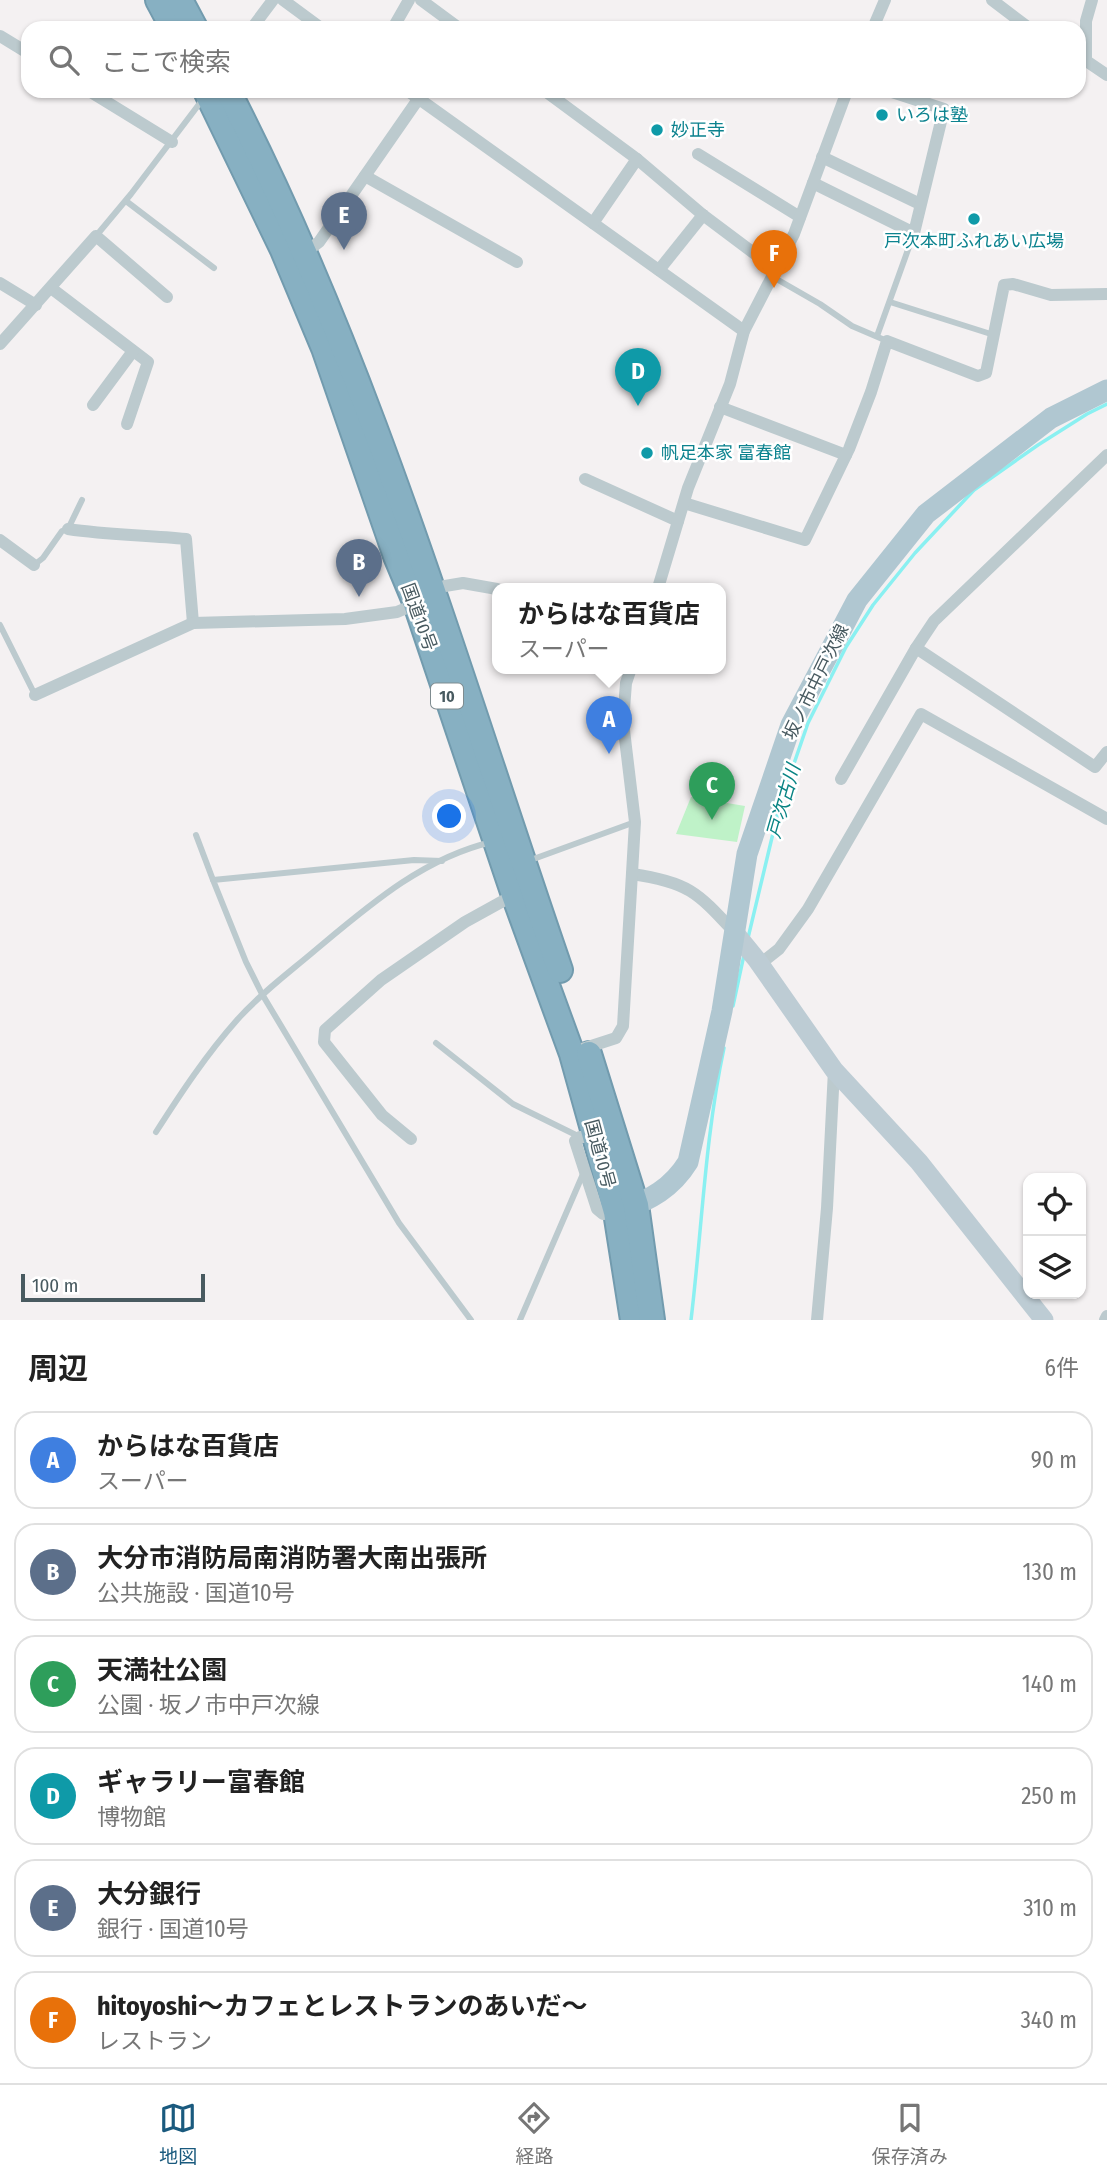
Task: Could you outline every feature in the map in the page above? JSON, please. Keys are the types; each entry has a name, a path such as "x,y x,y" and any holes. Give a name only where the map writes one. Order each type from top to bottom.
{"highway":[{"path":"158,0 169,21"},
{"path":"180,0 191,21"},
{"name":"国道10号","path":"217,98 296,257 324,348 396,556 424,598 523,862 626,1208 652,1320"},
{"name":"国道10号","path":"424,598 514,895 579,1050 587,1137 626,1208 633,1320"}],"main road":[{"name":"坂ノ市中戸次線","path":"626,1208 655,1196 677,1179 688,1162 738,937 747,855 791,725 857,600 926,514 1051,418 1107,390"}],"street":[{"path":"258,21 274,0"},
{"path":"283,0 312,21"},
{"path":"397,21 409,0"},
{"path":"421,0 450,21"},
{"path":"876,21 885,0"},
{"path":"992,0 1020,21"},
{"path":"1086,21 1092,0"},
{"path":"0,36 21,49"},
{"path":"1086,59 1107,75"},
{"path":"100,98 172,142"},
{"path":"296,257 319,242 365,176 411,98"},
{"path":"417,98 744,331"},
{"path":"554,98 637,159 773,273"},
{"path":"659,583 684,503 730,384 744,331 800,217 844,98"},
{"path":"813,183 914,233 944,109 910,98"},
{"path":"698,154 800,217"},
{"path":"822,157 920,204"},
{"path":"593,223 637,159"},
{"path":"365,176 517,262"},
{"path":"659,270 702,215"},
{"path":"0,344 96,236 167,297"},
{"path":"0,283 36,305"},
{"path":"684,503 805,540 846,455 871,393 882,338 978,376 986,373 1004,285 1013,284 1051,295 1107,294"},
{"path":"51,288 148,362 127,424"},
{"path":"93,405 133,351"},
{"path":"720,407 846,455"},
{"path":"841,779 934,621 1107,455"},
{"path":"585,479 678,521"},
{"path":"68,529 109,535 186,539 193,623"},
{"path":"0,540 34,565"},
{"path":"35,695 193,623 345,619 397,612 445,586 464,583 492,588"},
{"path":"916,648 1095,767 1107,752"},
{"path":"579,1050 616,1038 623,1026 635,822 622,722 629,674"},
{"path":"758,962 779,949 808,909 921,714 1107,819"},
{"path":"632,874 660,878 687,888 701,897 738,937 834,1070 919,1162 1044,1320"},
{"path":"411,1139 382,1115 332,1053 324,1042 325,1030 382,980 465,922 514,895"},
{"path":"817,1320 827,1209 834,1070"},
{"path":"587,1137 575,1142 597,1209 603,1214 626,1208"}],"lane":[{"path":"96,236 209,98"},
{"path":"126,201 214,268"},
{"path":"773,273 852,326 882,338 890,302 914,233"},
{"path":"890,302 994,335"},
{"path":"34,565 43,558 62,531 68,529 82,500"},
{"path":"0,625 35,695"},
{"path":"523,862 635,822"},
{"path":"197,835 246,962 262,995 399,1223 471,1320"},
{"path":"156,1132 189,1079 237,1020 262,995 386,892 442,861 478,846 496,842"},
{"path":"213,880 414,860 442,861"},
{"path":"436,1043 513,1104 587,1137"},
{"path":"520,1320 585,1170"}],"green space":[{"path":"691,797 745,806 737,842 676,834"}],"waterway":[{"name":"戸次古川","path":"748,938 780,804 808,723 846,647 873,605 915,553 974,490 1038,445 1107,404"},
{"name":"戸次古川","path":"733,1006 744,955"},
{"name":"戸次古川","path":"691,1320 708,1149 724,1048"}],"place":[{"name":"いろは塾","path":"882,115"},
{"name":"妙正寺","path":"657,130"},
{"name":"戸次本町ふれあい広場","path":"974,219"},
{"name":"大分銀行","path":"344,250"},
{"name":"hitoyoshi～カフェとレストランのあいだ～","path":"774,288"},
{"name":"ギャラリー富春館","path":"638,406"},
{"name":"帆足本家 富春館","path":"647,453"},
{"name":"大分市消防局南消防署大南出張所","path":"359,597"},
{"name":"からはな百貨店","path":"609,754"},
{"name":"天満社公園","path":"712,820"}]}
